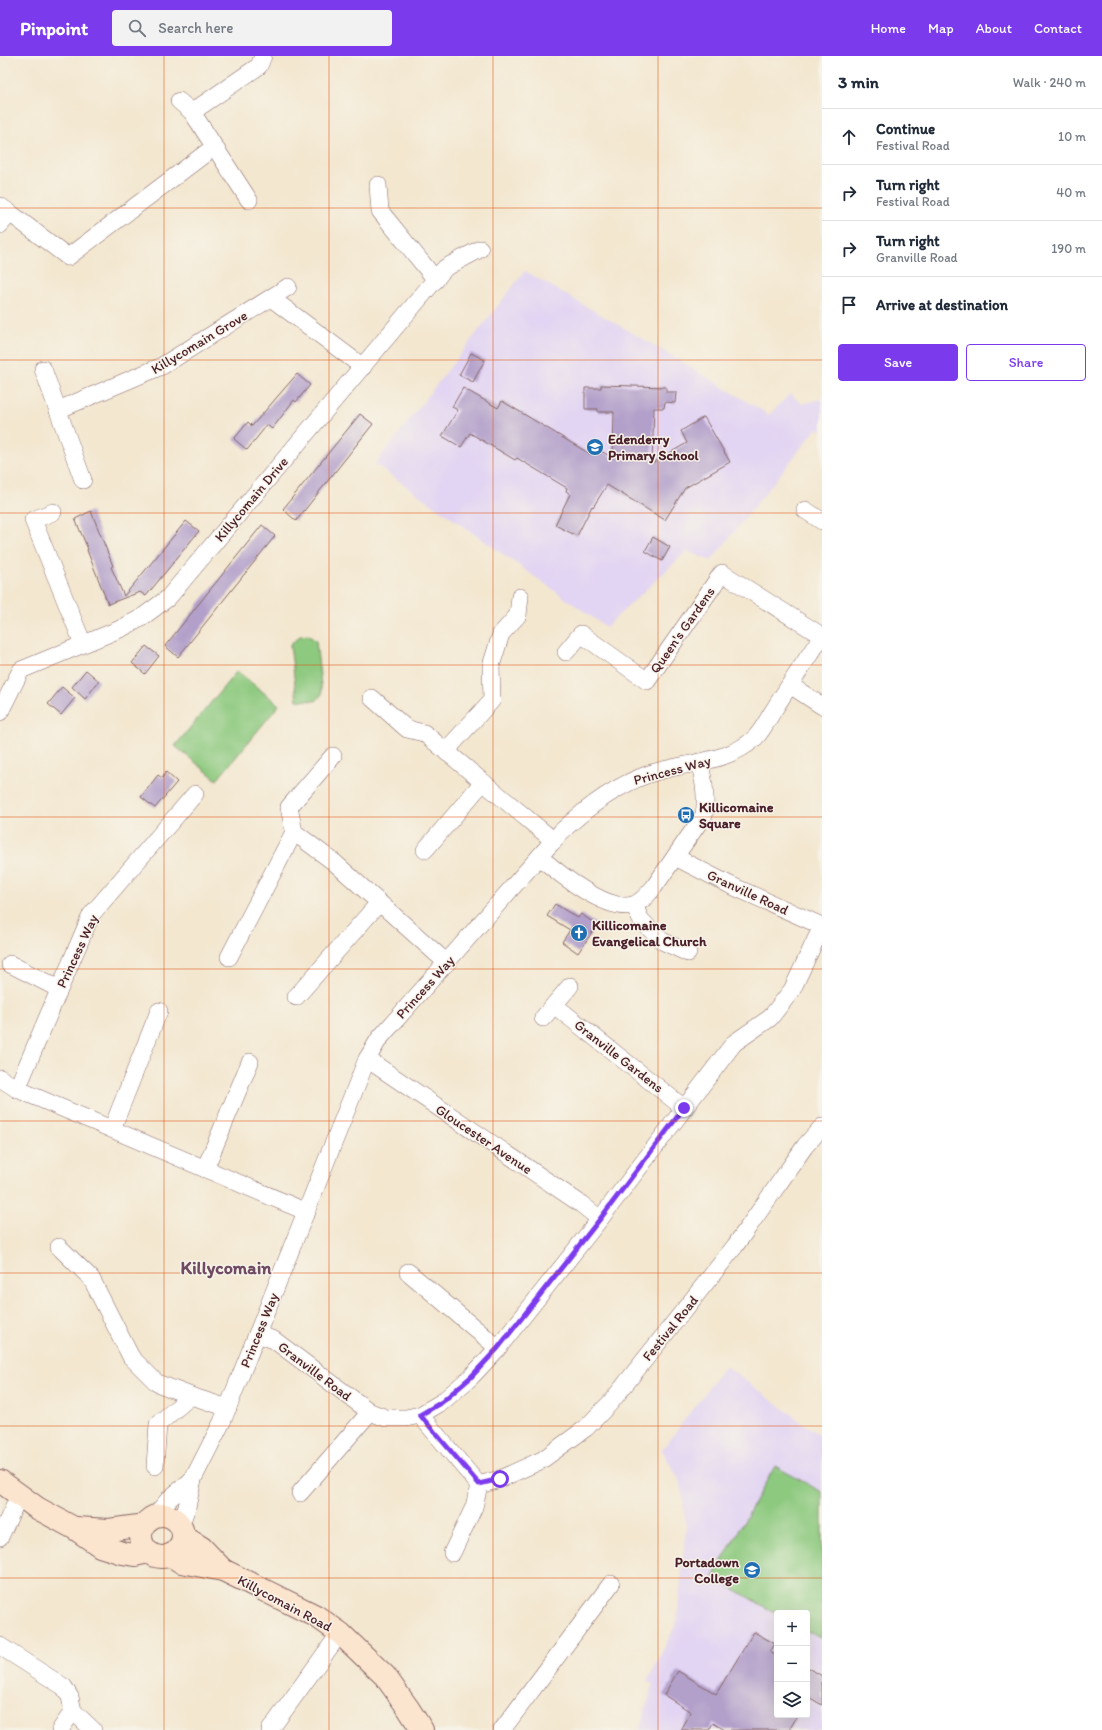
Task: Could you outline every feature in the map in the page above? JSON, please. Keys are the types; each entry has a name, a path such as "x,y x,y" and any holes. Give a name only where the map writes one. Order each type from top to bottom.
{"street":[{"path":"192,112 258,66 264,56"},
{"path":"179,102 192,112 249,200"},
{"path":"3,215 68,257 214,147"},
{"path":"378,186 380,211 436,280"},
{"name":"Killycomain Drive","path":"0,712 21,670 120,629 141,618 168,598 445,268 480,249"},
{"name":"Killycomain Grove","path":"58,410 162,366 288,287"},
{"path":"271,298 363,367"},
{"path":"43,369 83,480"},
{"path":"805,510 822,521"},
{"path":"53,512 33,520 83,644"},
{"name":"Queen's Gardens","path":"566,652 581,634 647,681 722,573 822,636"},
{"path":"447,753 453,744 492,700 491,666 502,634 518,615 520,597"},
{"name":"Princess Way","path":"182,1531 193,1479 228,1408 367,1059 379,1039 554,840 579,815 605,796 626,784 650,774 687,764 712,760 739,750 756,738 822,636"},
{"path":"790,685 822,706"},
{"path":"372,698 407,729 424,733 554,840"},
{"path":"229,957 294,832 289,807 333,756"},
{"path":"540,857 560,875 608,903 621,906 634,905 645,898 650,892 704,814 706,803 705,792 699,762"},
{"path":"425,850 483,782"},
{"name":"Princess Way","path":"17,1089 91,915 196,794"},
{"path":"294,832 335,863 447,963"},
{"name":"Granville Road","path":"257,1334 274,1340 370,1412 386,1418 406,1418 420,1415 442,1402 471,1377 498,1348 600,1219 734,1043 770,1018 783,1002 792,990 822,926 730,885 675,857"},
{"path":"296,997 380,903"},
{"path":"634,905 641,920 662,941 688,953"},
{"path":"10,964 59,989"},
{"name":"Granville Gardens","path":"570,986 549,1012 684,1108"},
{"path":"112,1129 159,1011"},
{"name":"Gloucester Avenue","path":"367,1059 575,1200 600,1219"},
{"path":"205,1169 250,1062"},
{"path":"0,1078 17,1089 307,1212"},
{"name":"Festival Road","path":"479,1484 500,1479 542,1460 586,1428 611,1402 735,1246 805,1146 822,1127"},
{"path":"59,1247 91,1278 131,1357 157,1383 228,1408"},
{"path":"408,1272 498,1348"},
{"path":"155,1466 158,1424 191,1396"},
{"path":"300,1493 370,1412"},
{"path":"420,1415 479,1484 474,1507 452,1553"},
{"name":"Princess Way","path":"149,1521 169,1499 193,1479"},
{"path":"0,1481 37,1508 74,1528 100,1546 122,1553 135,1555 148,1552"},
{"path":"0,1537 19,1496"},
{"path":"74,1528 109,1530 149,1521 160,1516 172,1518 182,1531 179,1548 170,1555 158,1557 148,1552 142,1542 141,1536 149,1521"},
{"name":"Killycomain Road","path":"182,1531 202,1548 223,1570"},
{"name":"Killycomain Road","path":"170,1555 181,1562 223,1570 316,1616 340,1632 385,1676 422,1730"},
{"path":"502,1730 611,1584"},
{"path":"270,1730 340,1632"},
{"path":"0,1646 64,1687 70,1697 73,1711 93,1730"},
{"path":"60,1730 73,1711"}],"shaded area":[{"name":"Edenderry Primary School","path":"525,271 684,363 769,415 790,394 802,404 822,399 822,431 817,428 711,561 687,551 606,627 375,464"},
{"name":"Portadown College","path":"725,1366 822,1437 822,1730 639,1730 653,1685 648,1681 677,1622 686,1526 681,1483 662,1450"}],"green space":[{"path":"308,635 316,641 322,694 316,701 297,700 290,645 300,636"},
{"path":"237,671 279,705 217,780 175,746"},
{"path":"775,1466 822,1492 822,1639 810,1633 810,1610 774,1610 774,1612 713,1577"}],"building":[{"path":"471,353 485,360 473,382 459,375"},
{"path":"297,374 310,385 296,402 294,400 272,429 267,425 247,450 234,439 248,422 252,426"},
{"path":"601,385 666,387 666,392 676,392 675,403 665,402 664,408 654,408 652,463 687,443 681,431 704,417 730,462 685,488 665,520 607,485 593,507 592,506 577,536 555,525 570,494 566,491 567,488 517,458 515,460 470,433 461,447 442,436 458,410 452,407 463,388 498,408 502,401 590,454 594,447 613,458 614,412 598,412 598,409 585,409 585,388 601,388"},
{"path":"360,414 373,424 296,521 283,509"},
{"path":"91,511 113,566 111,567 124,596 186,521 199,531 146,596 140,592 108,604 87,550 88,549 75,519"},
{"path":"262,525 275,536 178,657 165,646"},
{"path":"653,537 670,547 662,561 645,551"},
{"path":"146,646 159,656 145,674 132,663"},
{"path":"86,670 99,681 85,699 72,687"},
{"path":"62,687 75,698 61,715 48,704"},
{"path":"166,772 177,782 155,808 141,797 158,775 162,778"},
{"name":"Killicomaine Evangelical Church","path":"555,904 578,918 581,914 597,925 578,953 562,942 570,930 547,916"},
{"path":"754,1632 774,1643 770,1652 774,1654 774,1718 796,1718 789,1730 725,1730 713,1723 709,1730 681,1730 691,1712 664,1695 678,1671 716,1694"},
{"path":"810,1669 822,1676 822,1705 810,1698"}],"place":[{"name":"Edenderry Primary School","path":"595,447"},
{"name":"Killicomaine Square","path":"686,815"},
{"name":"Killicomaine Evangelical Church","path":"579,933"},
{"name":"Portadown College","path":"752,1570"}],"district":[{"name":"Killycomain","path":"226,1268"}],"route":[{"path":"500,1479 479,1484 420,1415 442,1402 471,1377 498,1348 600,1219 684,1108"}]}
